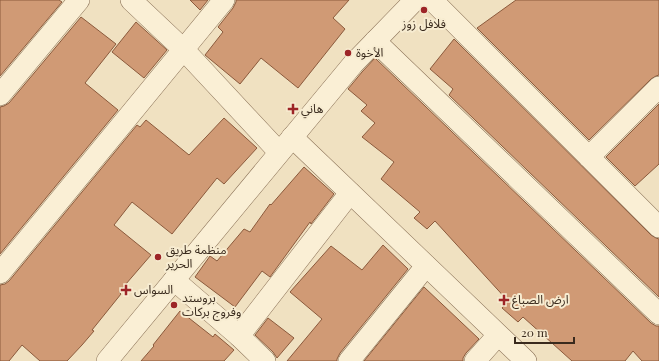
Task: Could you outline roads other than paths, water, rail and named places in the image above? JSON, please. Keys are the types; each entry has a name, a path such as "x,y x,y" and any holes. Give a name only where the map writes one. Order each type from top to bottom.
{"street":[{"path":"0,95 79,0"},
{"path":"131,0 286,144 350,193 526,361"},
{"path":"0,272 224,0"},
{"path":"107,361 352,64 414,0"},
{"path":"432,0 659,227"},
{"path":"375,41 659,314"},
{"path":"589,157 659,87"},
{"path":"239,336 350,193"},
{"path":"349,361 426,266"},
{"path":"174,280 239,336 265,361"},
{"path":"475,361 498,335"}],"place":[{"name":"فلافل زوز","path":"424,10"},
{"name":"الأخوة","path":"348,53"},
{"name":"هاني","path":"293,109"},
{"name":"منظمة طريق الحرير","path":"158,257"},
{"name":"السواس","path":"126,290"},
{"name":"ارض الصباغ","path":"504,300"},
{"name":"بروستد وفروج بركات","path":"174,305"}]}
